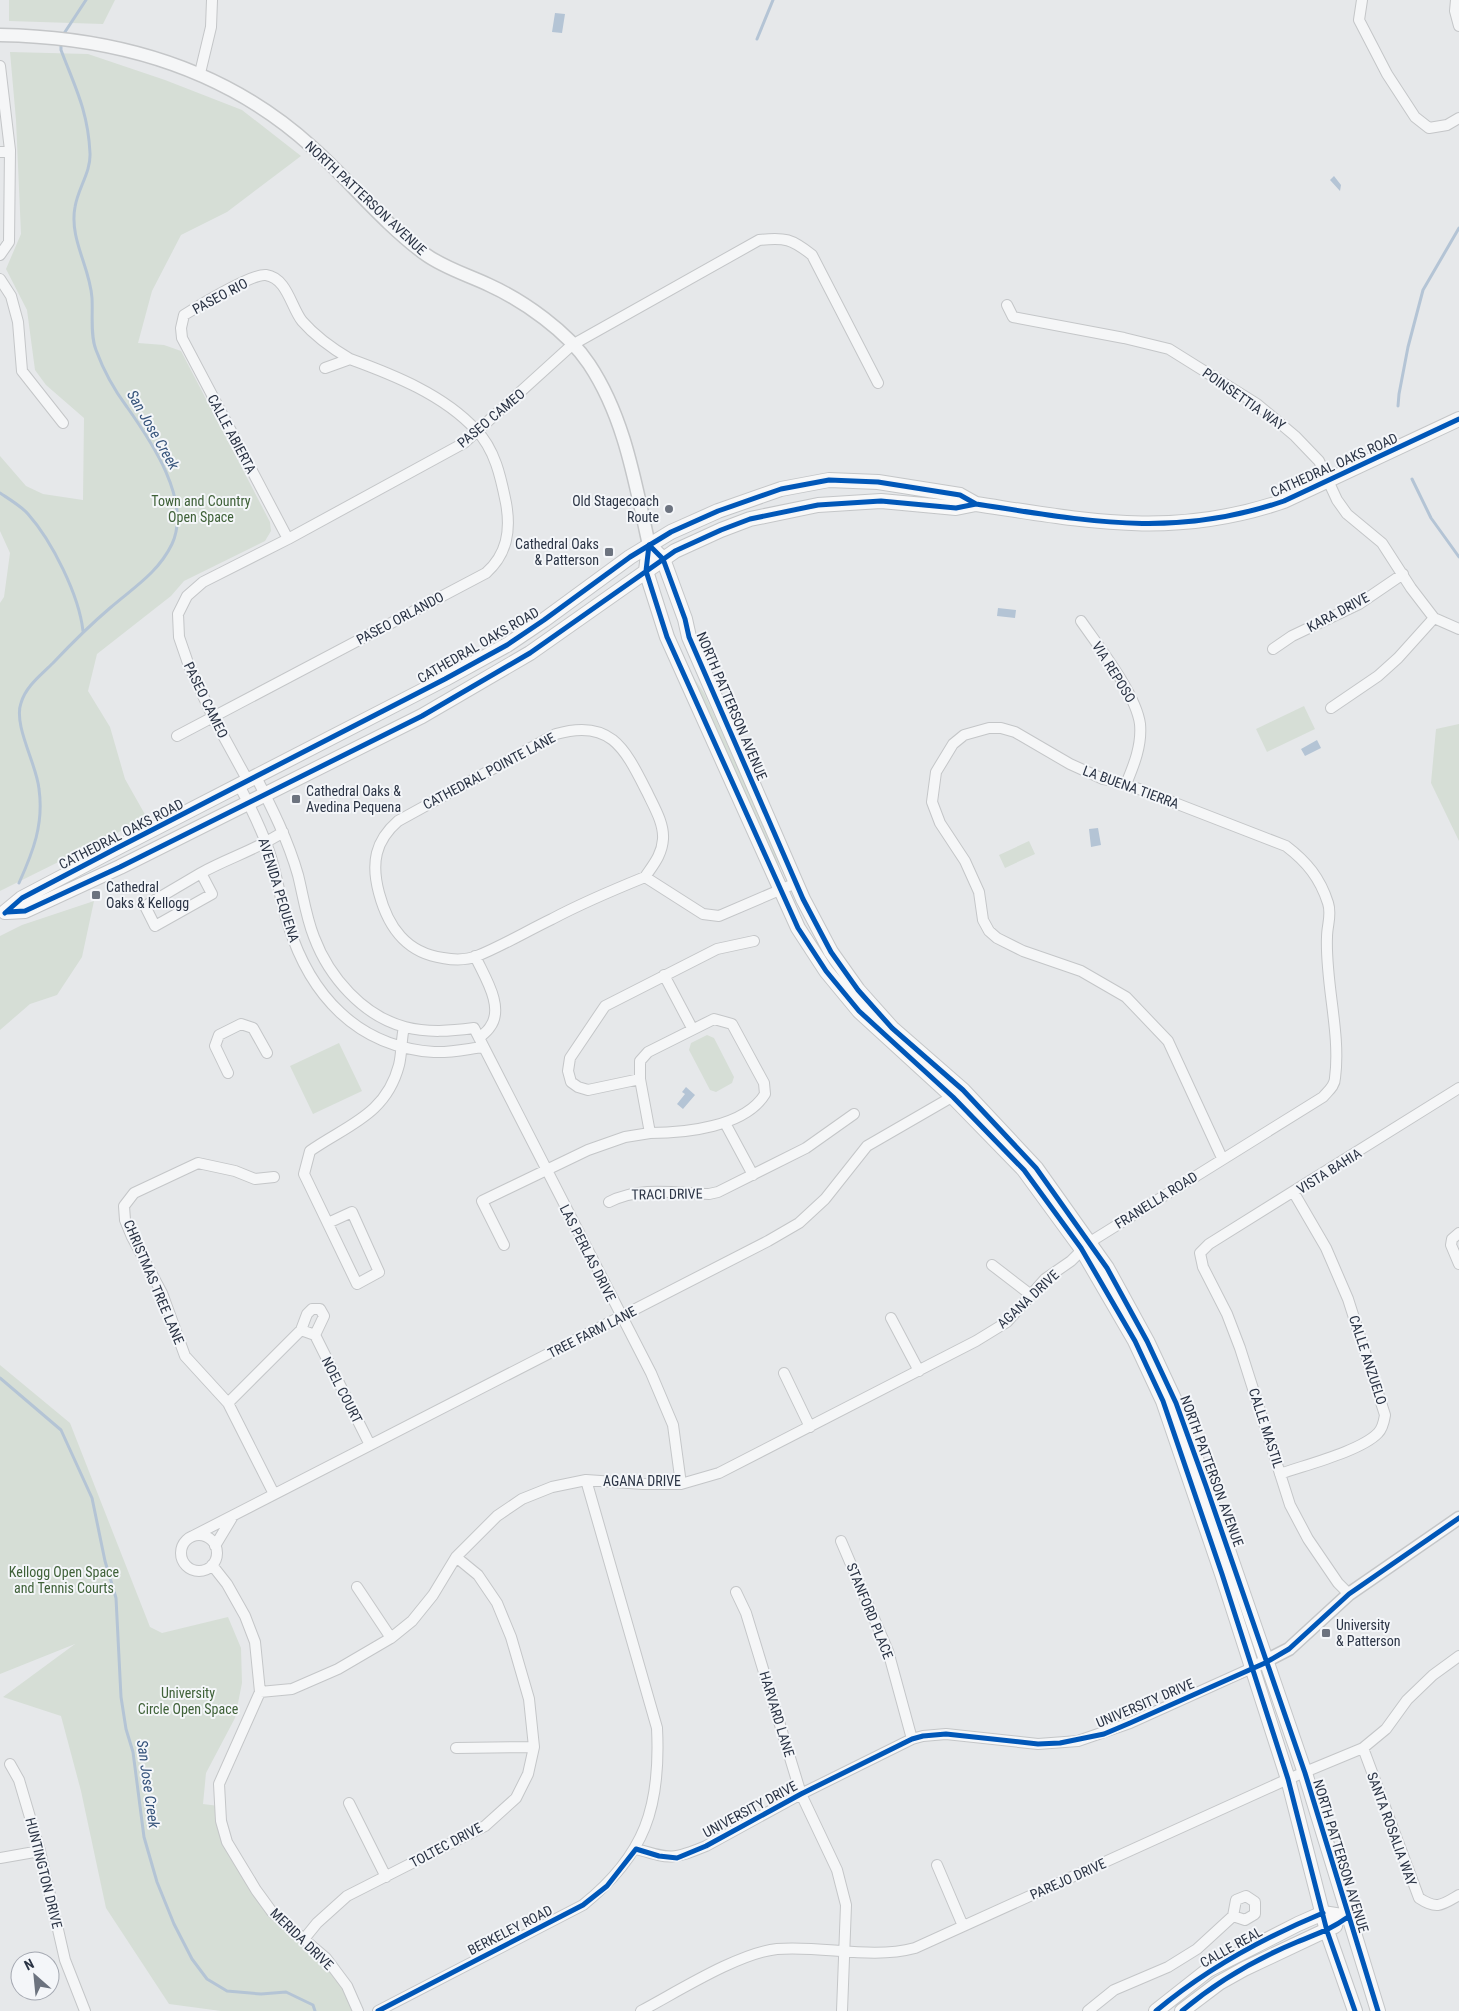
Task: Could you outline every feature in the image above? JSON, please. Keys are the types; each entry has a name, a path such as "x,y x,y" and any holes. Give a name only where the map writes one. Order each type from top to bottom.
{"main road":[{"name":"CATHEDRAL OAKS ROAD","path":"4,913 25,911 128,863 422,716 487,680 530,653 663,559 721,530 780,511 852,502 881,501 956,508 976,504 1127,525 1191,523 1254,512 1284,502 1459,419"},
{"name":"CATHEDRAL OAKS ROAD","path":"4,913 31,894 507,644 649,545 671,532 749,499 829,480 878,482 960,495 976,504"},
{"name":"NORTH PATTERSON AVENUE","path":"649,545 663,559 685,618 689,637 796,883 828,947 858,990 892,1028 958,1094 1024,1170 1085,1245 1124,1298 1176,1403 1209,1494 1265,1662 1305,1773 1378,2011"},
{"name":"NORTH PATTERSON AVENUE","path":"649,545 646,571 668,637 798,928 841,991 885,1037 958,1094"},
{"name":"NORTH PATTERSON AVENUE","path":"1085,1245 1163,1401 1288,1778 1328,1931 1355,2011"},
{"path":"1323,1913 1348,1917"},
{"name":"CALLE REAL","path":"1156,2011 1208,1970 1323,1913"},
{"name":"CALLE REAL","path":"1182,2011 1219,1983 1297,1942 1328,1931 1348,1917"}],"street":[{"path":"200,73 212,27 212,0"},
{"path":"1362,0 1359,20 1387,74 1415,117 1429,128 1447,125 1459,118"},
{"path":"1456,0 1455,10 1459,26"},
{"name":"NORTH PATTERSON AVENUE","path":"0,35 90,41 134,52 200,73 262,109 311,146 366,201 425,255 519,300 542,317 572,344 588,362 614,408 623,435 649,545"},
{"path":"0,66 8,242 0,255"},
{"name":"PASEO CAMEO","path":"248,781 188,666 179,636 178,614 187,596 203,582 288,539 464,443 572,344 759,240 781,238 796,242 812,255 878,383"},
{"name":"PASEO RIO","path":"181,328 184,315 201,304 253,278 266,275 280,282 302,321 333,349 350,359 409,384 451,408 477,430"},
{"path":"0,279 11,296 18,322 22,371 63,423"},
{"name":"POINSETTIA WAY","path":"1006,306 1013,317 1124,338 1169,349 1231,387 1276,418 1319,461 1330,481 1337,500 1347,514 1382,542 1434,618"},
{"name":"CALLE ABIERTA","path":"181,328 182,338 288,539"},
{"path":"326,368 350,359"},
{"name":"PASEO ORLANDO","path":"177,736 486,573 496,564 506,546 507,511 496,463 477,430"},
{"name":"KARA DRIVE","path":"1273,649 1292,636 1359,604 1403,574"},
{"path":"1331,708 1336,702 1378,676 1398,658 1434,618 1459,629"},
{"name":"VIA REPOSO","path":"1081,621 1112,666 1137,711 1140,726 1139,743 1135,762 1126,784"},
{"name":"LA BUENA TIERRA","path":"988,728 1001,728 1015,732 1070,764 1103,779 1126,784 1286,846 1304,860 1324,891 1330,914 1327,937 1336,1080 1323,1097 1222,1158 1168,1041 1126,997 1081,971 1023,951 997,938 989,931 983,920 978,892 968,868 940,823 932,802 936,772 953,744 964,736 988,728"},
{"name":"CATHEDRAL POINTE LANE","path":"573,729 593,730 608,736 620,745 630,758 662,826 661,854 645,877 594,897 475,956 453,960 425,954 411,947 399,936 385,913 378,890 376,862 378,846 385,832 398,821 556,734 573,729"},
{"name":"AVENIDA PEQUENA","path":"248,781 264,794 283,832 298,874 313,936 322,956 345,989 363,1006 404,1027 449,1031 474,1028"},
{"name":"AVENIDA PEQUENA","path":"248,781 248,802 266,844 295,945 315,983 349,1022 369,1034 400,1047 436,1052 481,1043"},
{"path":"201,873 212,894 156,926 145,906 201,873 228,858 266,844 283,832"},
{"path":"645,877 703,914 719,916 796,883"},
{"path":"640,1079 588,1090 578,1087 571,1082 568,1071 570,1058 605,1006 717,949 754,941"},
{"path":"475,956 495,1002 491,1027 481,1043"},
{"path":"664,975 692,1028"},
{"path":"504,1245 482,1201 544,1169 588,1150 625,1137 650,1133 676,1133 726,1123 759,1104 765,1094 764,1083 732,1024 714,1019 692,1028 648,1052 640,1061 640,1079 650,1133"},
{"path":"228,1073 215,1046 219,1035 241,1024 253,1028 267,1053"},
{"path":"328,1223 352,1212 379,1272 358,1284 328,1223 304,1174 310,1151 368,1116 386,1095 399,1065 404,1027"},
{"name":"LAS PERLAS DRIVE","path":"474,1028 544,1169 651,1373 673,1424 681,1484"},
{"name":"VISTA BAHIA","path":"1200,1253 1209,1244 1294,1193 1459,1088"},
{"name":"TREE FARM LANE","path":"193,1536 768,1242 799,1223 825,1200 867,1146 958,1094"},
{"name":"TRACI DRIVE","path":"609,1202 621,1195 648,1191 709,1194 753,1176 806,1148 854,1114"},
{"path":"726,1123 753,1176"},
{"name":"FRANELLA ROAD","path":"1085,1245 1222,1158"},
{"name":"CHRISTMAS TREE LANE","path":"274,1177 255,1179 235,1171 198,1163 134,1193 124,1206 128,1229 162,1293 186,1356 228,1403 274,1494"},
{"name":"CALLE ANZUELO","path":"1280,1474 1356,1447 1378,1433 1384,1424 1385,1415 1348,1298 1326,1248 1294,1193"},
{"path":"1459,1233 1452,1238 1451,1245 1459,1264"},
{"name":"AGANA DRIVE","path":"260,1692 292,1689 345,1666 391,1638 412,1621 432,1595 456,1557 497,1516 522,1499 552,1487 586,1480 643,1484 681,1484 719,1473 919,1371 1007,1322 1045,1279 1074,1258 1085,1245"},
{"name":"CALLE MASTIL","path":"1200,1253 1203,1267 1227,1314 1240,1348 1280,1474 1297,1520 1338,1583 1349,1594"},
{"path":"992,1265 1031,1295"},
{"path":"228,1403 301,1330 307,1314 312,1309 320,1309 324,1316 321,1326 314,1335 301,1330"},
{"path":"890,1318 919,1371"},
{"name":"NOEL COURT","path":"314,1335 370,1445"},
{"path":"784,1373 810,1427"},
{"name":"BERKELEY ROAD","path":"378,2011 583,1905 607,1886 636,1849 648,1823 654,1792 658,1750 657,1728 586,1480"},
{"path":"215,1546 234,1515"},
{"name":"UNIVERSITY DRIVE","path":"636,1849 659,1856 677,1858 706,1846 801,1794 912,1739 923,1736 946,1734 1038,1744 1078,1741 1130,1723 1265,1662 1289,1649 1349,1594 1459,1518"},
{"path":"193,1536 208,1538 215,1546 216,1556 212,1565 198,1570 189,1568 183,1561 182,1547 193,1536"},
{"name":"STANFORD PLACE","path":"841,1541 888,1651 912,1739"},
{"name":"TOLTEC DRIVE","path":"304,1939 317,1923 347,1896 485,1826 516,1798 528,1774 534,1747 529,1699 511,1637 497,1603 478,1575 456,1557"},
{"name":"MERIDA DRIVE","path":"212,1565 228,1584 245,1616 255,1642 260,1692 219,1784 221,1821 227,1842 256,1890 272,1912 326,1958 346,1986 358,2011"},
{"path":"357,1587 391,1638"},
{"name":"HARVARD LANE","path":"736,1592 746,1613 801,1794 837,1870 846,1905 842,2011"},
{"name":"PAREJO DRIVE","path":"641,2011 752,1954 777,1949 900,1952 915,1948 1288,1778 1305,1773 1363,1748 1386,1729 1407,1700 1433,1675 1459,1656"},
{"path":"456,1748 534,1747"},
{"name":"SANTA ROSALIA WAY","path":"1363,1748 1414,1890 1419,1898 1429,1905 1442,1904 1459,1895"},
{"name":"HUNTINGTON DRIVE","path":"10,1764 19,1780 40,1851 65,1960 86,2011"},
{"path":"349,1803 386,1877"},
{"path":"0,1858 40,1851"},
{"path":"937,1864 963,1926"},
{"path":"1088,2011 1098,2008 1114,1990 1168,1967 1197,1949 1232,1916"}],"green space":[{"path":"9,0 115,0 103,24 9,21"},
{"name":"Town and Country Open Space","path":"10,52 88,54 165,80 242,110 301,156 227,212 181,235 152,291 138,343 164,345 181,351 270,522 271,531 265,541 184,581 171,596 97,654 88,691 110,727 125,779 147,818 0,891 0,603 4,597 10,553 0,531 0,456 26,486 43,494 83,500 84,418 46,385 35,370 27,310 6,269 21,234 16,120"},
{"path":"668,619 690,672 704,693 778,857 780,873 667,624"},
{"path":"1304,706 1315,729 1267,752 1256,729"},
{"path":"1459,724 1459,841 1431,783 1436,729"},
{"path":"1029,841 1035,854 1005,868 999,855"},
{"path":"94,901 82,957 57,995 30,1004 0,1030 0,936 22,925"},
{"path":"707,1035 714,1038 734,1077 732,1083 716,1092 710,1090 689,1050 691,1043"},
{"path":"339,1043 362,1091 313,1114 290,1066"},
{"path":"0,1365 70,1423 150,1627 162,1633 228,1617 241,1648 242,1683 235,1718 206,1773 203,1804 219,1806 221,1821 256,1890 326,1958 358,2011 221,2011 169,2004 106,1908 81,1791 61,1716 3,1697 75,1644 0,1674"}],"water":[{"path":"555,13 565,14 562,33 552,32"},
{"path":"1334,176 1341,185 1340,191 1330,180"},
{"path":"998,608 1016,610 1015,618 997,616"},
{"path":"1317,740 1321,748 1305,756 1301,749"},
{"path":"1098,828 1101,845 1091,847 1089,829"},
{"path":"686,1087 695,1095 683,1109 677,1104 685,1094 682,1092"}],"waterway":[{"name":"San Jose Creek","path":"63,35 86,0"},
{"path":"757,39 773,0"},
{"name":"San Jose Creek","path":"19,883 33,849 40,814 37,779 20,722 19,712 23,697 34,681 81,635 152,572 172,544 177,527 177,509 166,472 147,437 110,380 94,344 92,298 88,275 77,242 74,219 75,207 90,160 89,138 84,112 61,50 61,44"},
{"path":"1398,406 1408,347 1423,290 1459,228"},
{"path":"1412,479 1431,518 1459,557"},
{"path":"0,493 25,511 37,525 55,553 76,601 83,631"},
{"name":"San Jose Creek","path":"0,1378 61,1430 92,1498 105,1561 116,1598 121,1697 126,1729 133,1752 144,1837 157,1882 174,1924 192,1959 207,1979 227,1991 261,1994 286,1992 313,2005 315,2011"}],"cycle path":[{"path":"7,912 25,911 120,867 422,716 530,653 675,551 750,519 818,505 881,501 956,508 976,504 1093,521 1167,523 1205,520 1243,513 1284,501 1459,419"},
{"path":"5,913 22,898 507,645 630,557 671,532 718,511 781,489 829,480 878,482 960,495 976,504"},
{"path":"649,545 663,559 685,619 689,637 803,899 831,952 858,990 892,1028 963,1090 1036,1168 1107,1268 1147,1341 1176,1403 1305,1773 1378,2011"},
{"path":"649,545 646,571 667,637 798,928 826,971 859,1011 953,1097 1024,1170 1081,1248 1135,1341 1163,1401 1222,1574 1288,1779 1327,1931 1355,2011"},
{"path":"378,2011 583,1905 607,1886 636,1849 659,1856 677,1858 706,1846 801,1794 912,1739 946,1734 1038,1744 1060,1743 1104,1734 1265,1663 1289,1649 1349,1594 1459,1518"},
{"path":"1156,2011 1215,1968 1257,1944 1323,1913"},
{"path":"1182,2011 1209,1990 1252,1964 1329,1929 1348,1917"}],"place":[{"name":"Old Stagecoach Route","path":"669,509"},
{"name":"Cathedral Oaks & Patterson","path":"609,552"},
{"name":"Cathedral Oaks & Avedina Pequena","path":"296,799"},
{"name":"Cathedral Oaks & Kellogg","path":"96,895"},
{"name":"University & Patterson","path":"1326,1633"}],"park label":[{"name":"Kellogg Open Space and Tennis Courts","path":"64,1580"},
{"name":"University Circle Open Space","path":"188,1702"}]}
